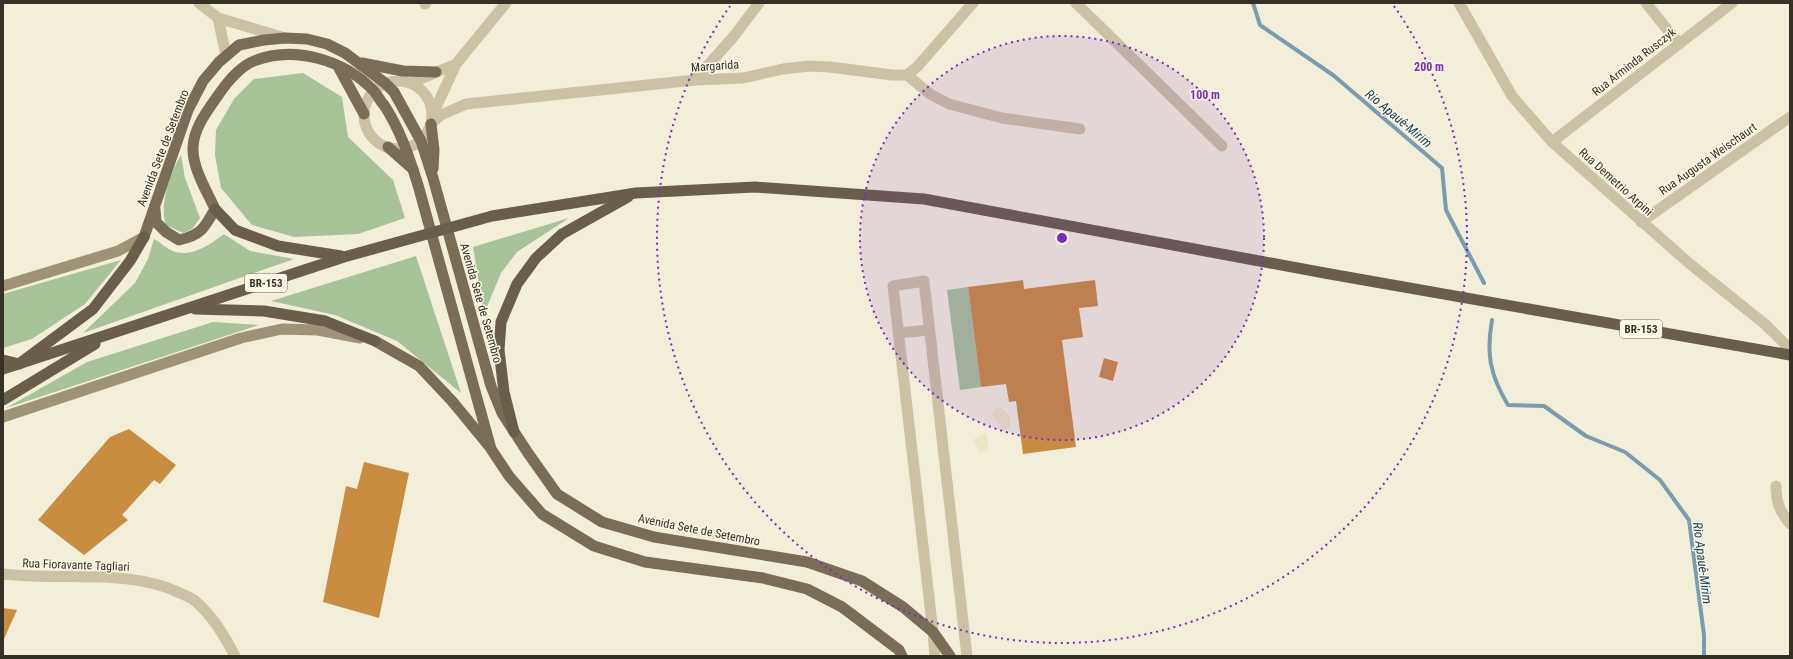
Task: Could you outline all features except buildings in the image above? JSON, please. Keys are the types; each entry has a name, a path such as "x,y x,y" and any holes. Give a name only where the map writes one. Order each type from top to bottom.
{"highway":[{"name":"BR-153","path":"3,369 344,257 492,216 636,193 755,188 924,198 1322,272 1790,355"},
{"path":"514,432 504,392 500,350 501,322 517,284 536,258 562,234 636,193"},
{"path":"215,209 235,230 278,246 344,257"},
{"path":"3,360 19,364 93,309 130,261 144,237"},
{"path":"188,308 264,311 325,321 375,341"},
{"path":"3,400 112,334"}],"main road":[{"name":"Avenida Sete de Setembro","path":"144,237 188,110 203,81 226,55 239,45 285,38 307,39 327,44 345,53 360,63 394,92 421,141 433,178 491,386 502,413 557,494 602,522 654,537 807,562 862,581 903,607 933,632 950,656"},
{"name":"Avenida Sete de Setembro","path":"215,209 194,163 193,147 198,125 230,78 253,61 282,54 303,55 338,65 374,90 399,130 407,148 491,449"},
{"path":"360,63 403,71 436,72"},
{"path":"338,65 364,114"},
{"path":"432,120 434,150 433,178"},
{"path":"388,147 413,169"},
{"path":"155,202 156,222 166,232 179,240 194,236 205,226 215,209"},
{"path":"3,286 118,251 144,237"},
{"path":"3,417 241,338 282,329 318,330 375,341"},
{"name":"Avenida Sete de Setembro","path":"375,341 419,366 452,401 491,449 508,476 542,514 594,546 645,562 763,578 807,589 842,607 899,650 902,656"}],"street":[{"path":"199,3 218,18 285,38"},
{"path":"432,120 432,108 426,94 411,83 400,80 385,83 374,90 366,101 364,114 366,126 372,137 382,145 394,149 407,148 421,141 432,120 456,64 506,3"},
{"path":"695,80 734,36 758,3"},
{"path":"973,3 917,67 907,75 930,94 950,104 1002,118 1080,129"},
{"path":"1076,3 1222,146"},
{"name":"Rua Demetrio Arpini","path":"1459,3 1512,96 1552,142 1690,264 1760,320 1790,349"},
{"path":"1646,3 1679,44"},
{"name":"Rua Arminda Rusczyk","path":"1552,142 1732,3"},
{"path":"218,18 226,55"},
{"path":"411,83 456,64"},
{"name":"Margarida","path":"432,120 466,104 695,80 743,78 783,69 809,66 830,66 892,75 907,75"},
{"name":"Rua Augusta Weischaurt","path":"1641,222 1790,117"},
{"name":"Avenida Sete de Setembro","path":"935,656 893,286 924,281 967,656"},
{"path":"898,333 929,330"},
{"path":"1776,486 1776,500 1781,513 1790,524"},
{"name":"Rua Fioravante Tagliari","path":"3,574 26,577 130,579 164,586 193,599 219,627 235,656"}],"green space":[{"path":"303,73 342,97 348,137 393,180 405,218 358,234 294,237 252,225 221,188 215,155 216,130 234,99 254,79"},
{"path":"181,155 185,178 200,218 192,229 183,233 166,225 164,217 167,189 173,171"},
{"path":"569,218 517,252 501,273 484,314 473,247"},
{"path":"224,234 250,251 294,259 83,333 135,283 148,259 154,239 168,249 180,253 187,253 194,252 206,246"},
{"path":"416,256 461,393 397,341 335,315 271,301"},
{"path":"121,260 85,304 32,339 3,348 3,294"},
{"path":"968,287 981,387 960,390 947,290"},
{"path":"213,322 259,325 6,408 87,362"}],"shaded area":[{"path":"1001,408 1006,412 1010,419 1010,427 1004,430 992,415 994,409"},
{"path":"985,432 989,443 987,448 981,453 973,440"}],"waterway":[{"name":"Rio Apauê-Mirim","path":"1253,3 1260,25 1333,75 1442,168 1446,210 1484,283"},
{"name":"Rio Apauê-Mirim","path":"1492,320 1489,343 1491,364 1497,384 1508,405 1544,406 1586,436 1625,452 1660,480 1689,520 1704,635 1704,656"}]}
